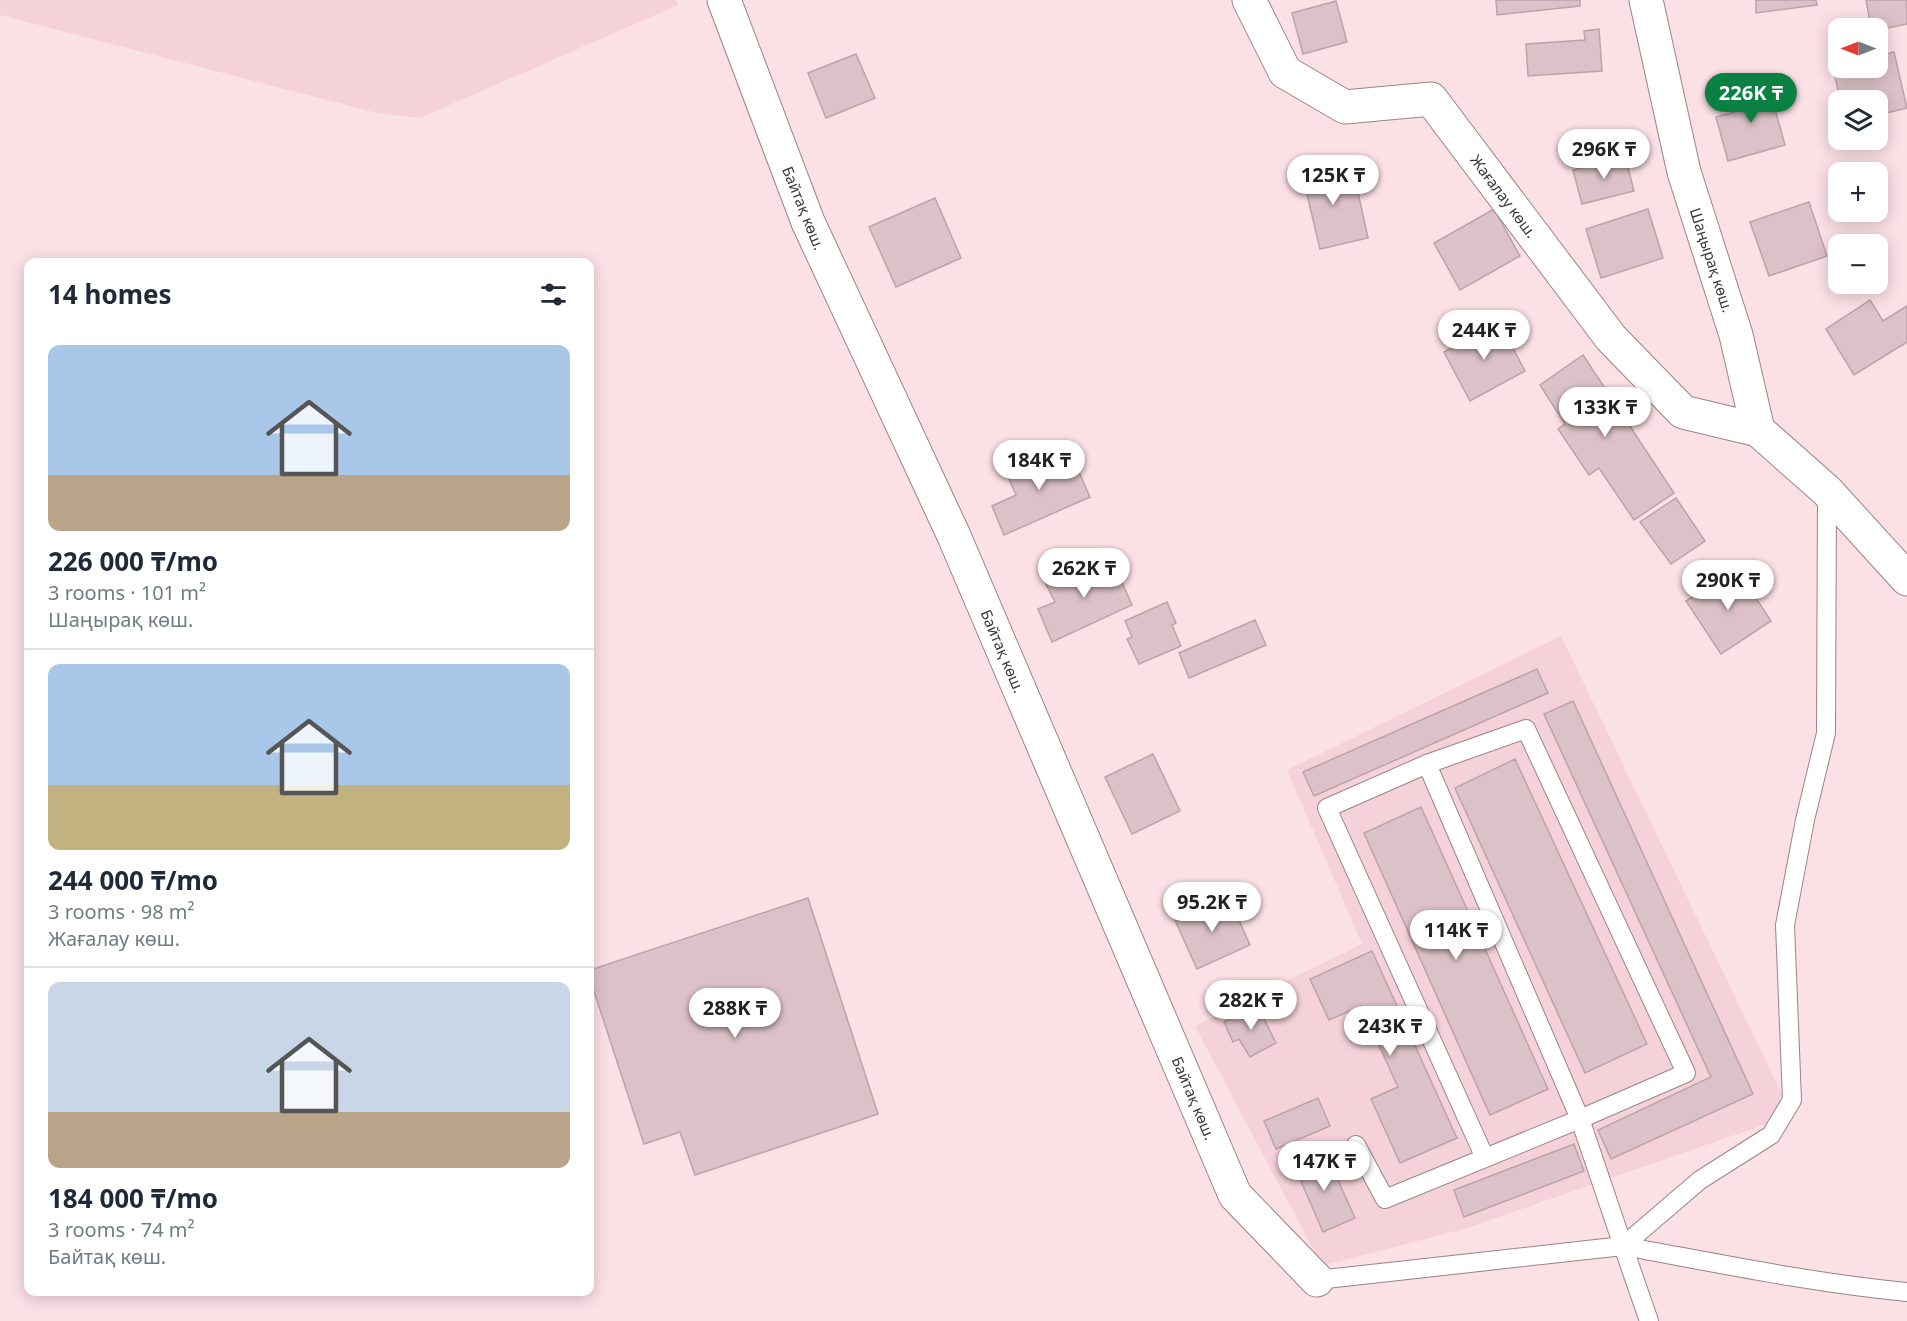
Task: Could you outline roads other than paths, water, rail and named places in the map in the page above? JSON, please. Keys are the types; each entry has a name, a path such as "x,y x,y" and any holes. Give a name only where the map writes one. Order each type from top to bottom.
{"street":[{"name":"Байтақ көш.","path":"724,0 808,222 954,536 1235,1195 1317,1280"},
{"name":"Жағалау көш.","path":"1250,0 1285,72 1345,107 1431,99 1611,338 1683,412 1758,430"},
{"name":"Шаңырақ көш.","path":"1646,0 1684,172 1736,334 1758,430"},
{"path":"1758,430 1827,491 1907,579"}],"lane":[{"path":"1623,1246 1700,1180 1771,1135 1792,1100 1785,925 1805,820 1826,733 1827,491"},
{"path":"1356,1146 1385,1199 1485,1158 1580,1119 1686,1072 1526,729 1427,764 1327,808 1485,1158"},
{"path":"1427,764 1580,1119 1649,1321"},
{"path":"1317,1280 1623,1246 1907,1293"}]}
